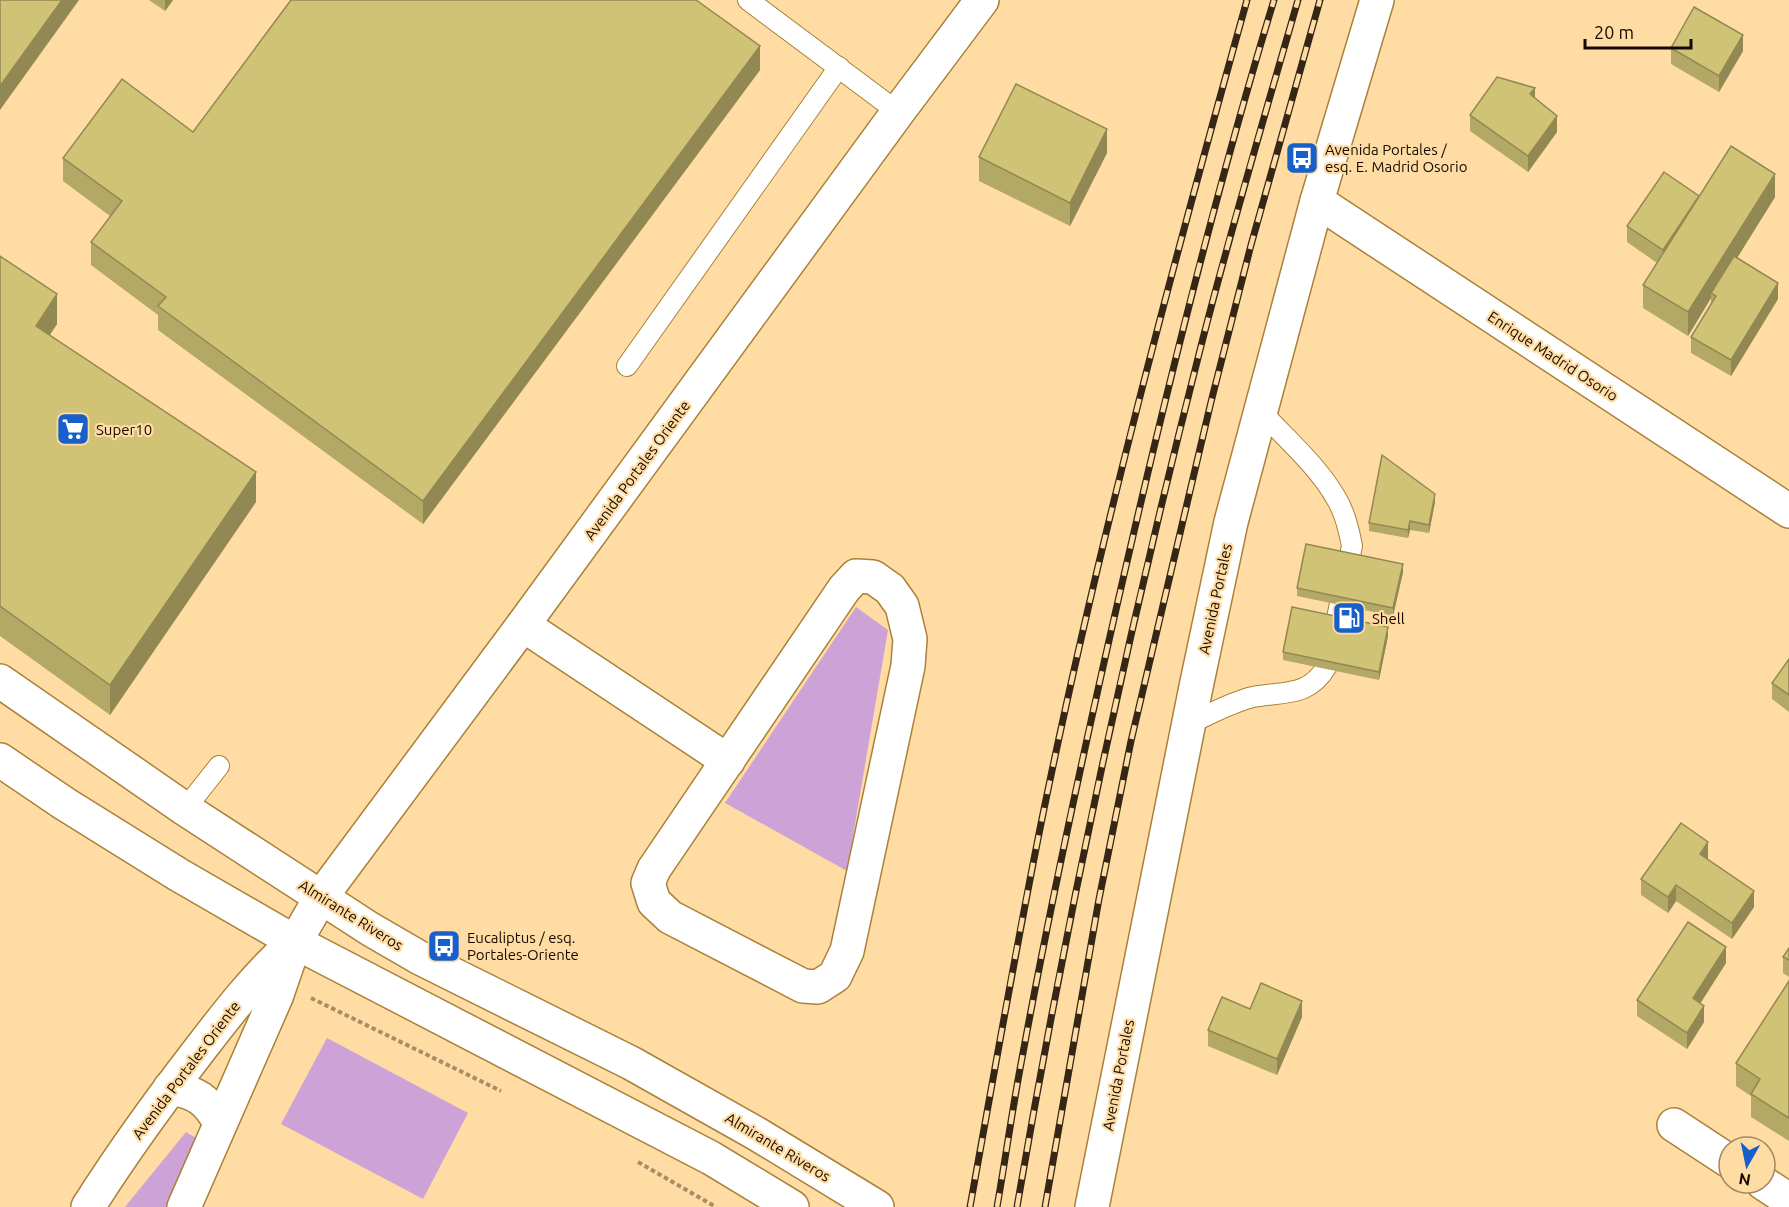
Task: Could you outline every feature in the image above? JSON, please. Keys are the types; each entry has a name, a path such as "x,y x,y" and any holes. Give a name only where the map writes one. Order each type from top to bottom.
{"street":[{"name":"Avenida Portales Oriente","path":"184,1207 280,984 295,942 321,897 982,0"},
{"name":"Avenida Portales","path":"1092,1207 1188,724 1231,522 1317,201 1377,0"},
{"name":"Enrique Madrid Osorio","path":"1317,201 1789,511"},
{"path":"856,576 873,577 890,589 902,606 910,639 908,666 847,951 835,976 818,987 803,986 670,917 654,902 648,883 654,869 728,761 844,589 856,576"},
{"path":"523,625 728,761"},
{"name":"Almirante Riveros","path":"0,681 185,809 370,929 420,958 640,1069 757,1134 877,1207"},
{"path":"0,760 65,804 179,875 295,942 711,1158 792,1207"},
{"name":"Avenida Portales Oriente","path":"88,1207 170,1088 224,1018 262,973 295,942"},
{"path":"170,1088 185,1090 199,1097 208,1104 220,1123"},
{"path":"1674,1125 1717,1153"}],"lane":[{"path":"748,0 898,112"},
{"path":"627,366 839,68"},
{"path":"1188,724 1253,698 1286,694 1310,686 1320,678 1327,666 1352,552 1349,528 1337,498 1315,469 1260,410"},
{"path":"185,809 219,766"}],"path":[{"path":"280,984 342,1012 508,1095"},
{"path":"637,1162 716,1207"}],"shaded area":[{"path":"856,607 888,630 847,871 725,803"},
{"path":"327,1038 468,1113 423,1199 281,1124"},
{"path":"186,1132 203,1142 176,1207 125,1207"}],"building":[{"path":"0,0 62,0 0,86"},
{"path":"291,0 696,0 760,46 423,501 158,306 166,297 91,242 122,201 63,158 122,79 193,132"},
{"path":"1694,7 1743,35 1719,76 1671,48"},
{"path":"1497,77 1535,88 1530,94 1557,116 1528,156 1470,115"},
{"path":"1016,84 1107,129 1070,203 979,157"},
{"path":"1731,146 1775,174 1688,312 1643,285"},
{"path":"1664,172 1699,196 1663,250 1627,226"},
{"name":"Super10","path":"0,256 57,294 36,326 256,472 110,685 0,606"},
{"path":"1734,256 1778,283 1731,360 1691,337 1716,296 1711,293"},
{"path":"1382,455 1435,494 1429,525 1410,521 1408,530 1369,523"},
{"path":"1306,544 1403,564 1393,608 1297,588"},
{"path":"1292,607 1388,627 1379,672 1283,652"},
{"path":"1789,659 1789,695 1772,683"},
{"path":"1681,823 1708,842 1700,854 1754,891 1732,923 1676,885 1668,897 1641,879"},
{"path":"1688,922 1726,947 1693,998 1704,1006 1687,1033 1637,1000"},
{"path":"1789,948 1789,960 1783,957"},
{"path":"1789,981 1789,1118 1751,1094 1760,1079 1736,1063"},
{"path":"1261,983 1302,1001 1277,1059 1208,1030 1222,997 1250,1009"}],"railway":[{"path":"970,1207 1034,859 1089,606 1138,403 1247,0"},
{"path":"997,1207 1019,1072 1048,923 1118,601 1199,267 1274,0"},
{"path":"1017,1207 1077,886 1147,566 1210,309 1298,0"},
{"path":"1045,1207 1099,899 1131,741 1211,402 1251,245 1320,0"}],"place":[{"name":"Avenida Portales / esq. E. Madrid Osorio","path":"1302,158"},
{"name":"Super10","path":"73,429"},
{"name":"Shell","path":"1349,618"},
{"name":"Eucaliptus / esq. Portales-Oriente","path":"444,946"}]}
